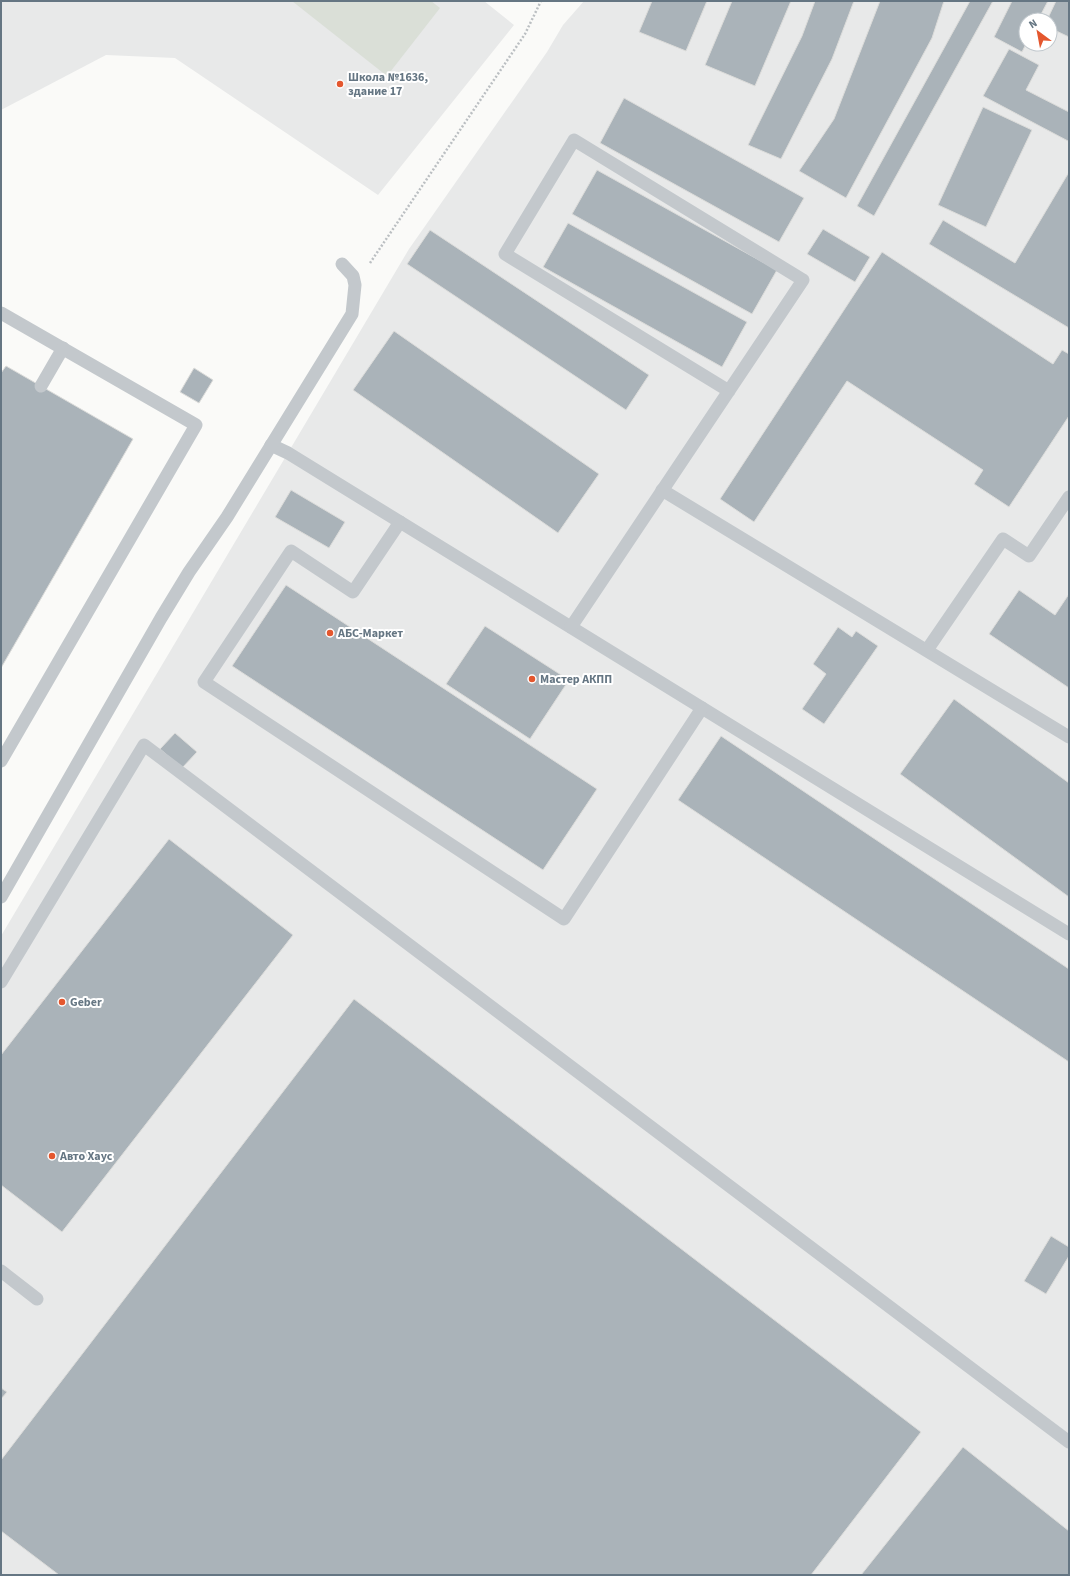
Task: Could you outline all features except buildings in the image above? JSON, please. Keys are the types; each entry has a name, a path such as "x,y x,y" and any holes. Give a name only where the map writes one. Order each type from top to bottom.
{"lane":[{"path":"570,627 803,280 574,140 505,254 728,391"},
{"path":"1,897 164,611 227,517 352,314 355,284 353,276 342,264"},
{"path":"1,312 196,425 1,761"},
{"path":"41,386 63,348"},
{"path":"272,445 400,522 1069,934"},
{"path":"662,490 1069,737"},
{"path":"927,650 1003,539 1029,556 1069,498"},
{"path":"400,522 353,592 291,551 204,682 564,919 702,708"},
{"path":"1,982 144,745 1069,1442"},
{"path":"1,1271 37,1299"}],"path":[{"path":"355,284 525,34 540,1"}],"shaded area":[{"name":"Школа №1636, здание 17","path":"1,1 484,1 514,25 378,195 175,58 106,55 1,110"},
{"path":"292,1 431,1 440,8 387,76"},
{"path":"584,1 1069,1 1069,1575 1,1575 1,936 409,249 547,52 563,25"}],"place":[{"name":"Школа №1636, здание 17","path":"340,84"},
{"name":"АБС-Маркет","path":"330,633"},
{"name":"Мастер АКПП","path":"532,679"},
{"name":"Geber","path":"62,1002"},
{"name":"Авто Хаус","path":"52,1156"}]}
